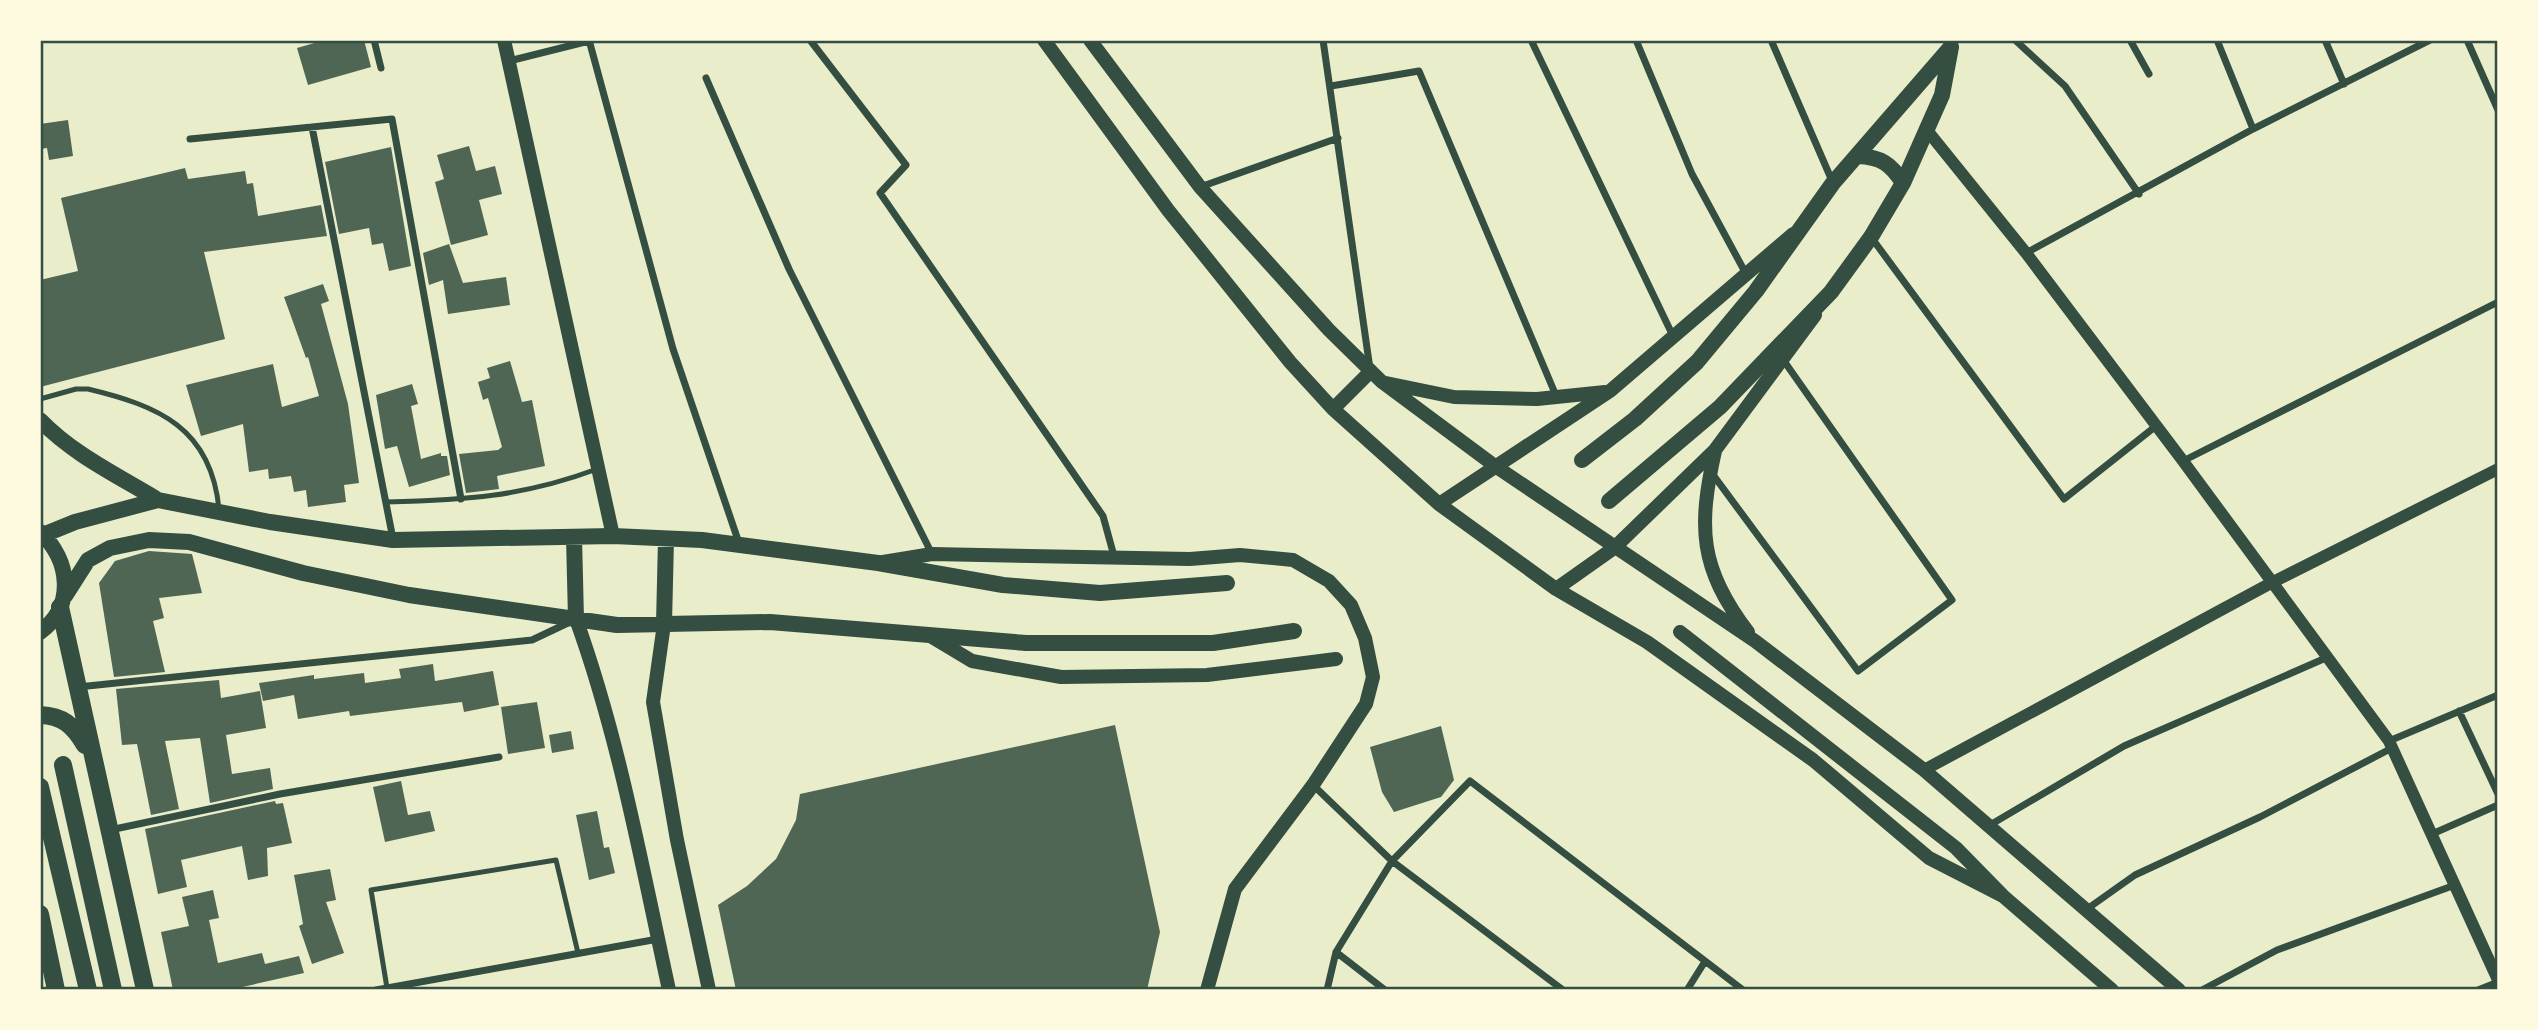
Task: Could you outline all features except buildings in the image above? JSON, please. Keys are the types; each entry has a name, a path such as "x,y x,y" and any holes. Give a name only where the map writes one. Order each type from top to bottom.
{"highway":[{"path":"62,602 77,687 145,990"},
{"path":"40,715 62,718 75,728 94,760"},
{"path":"63,765 113,990"},
{"path":"40,787 88,990"},
{"path":"40,914 44,949 56,990"}],"main road":[{"path":"505,40 613,536"},
{"path":"1044,40 1168,210 1290,362 1333,409 1438,504 1556,589 1647,642 1791,744 1928,858 2003,896"},
{"path":"1090,40 1200,187 1329,330 1381,382 1495,466 1755,642 1924,770 2179,990"},
{"path":"1556,589 1614,548 1715,450 1784,361 1871,237 1903,183 1942,94 1949,43"},
{"path":"1582,460 1635,419 1697,362 1756,291 1833,183 1949,43"},
{"path":"1858,156 1875,157 1893,167 1903,183"},
{"path":"1438,504 1610,391 1745,272 1797,231"},
{"path":"1609,501 1720,407 1831,292"},
{"path":"1333,409 1371,371"},
{"path":"1381,382 1454,397 1558,398 1610,391"},
{"path":"40,420 59,439 88,459 158,500 393,540 613,536 666,539 878,563 1003,584 1101,593 1227,583"},
{"path":"1715,450 1703,525 1707,556 1725,602 1755,642"},
{"path":"62,602 66,578 62,559 42,533 158,500"},
{"path":"574,537 576,619 604,712 669,990"},
{"path":"666,539 664,624 653,702 677,840 709,990"},
{"path":"40,632 88,560 110,548 149,540 189,542 303,573 409,595 617,625 770,622 1026,643 1213,643 1294,631"},
{"path":"878,563 932,554 1190,559 1240,555 1293,560 1329,581 1351,605 1365,638 1373,677 1366,704 1313,785 1235,889 1208,990"},
{"path":"1680,632 1956,848 2003,896 2112,990"},
{"path":"926,634 972,661 1061,677 1207,675 1336,659"}],"street":[{"path":"374,40 380,68"},
{"path":"810,40 906,165 880,194 1103,516 1114,556"},
{"path":"1323,40 1371,371"},
{"path":"1531,40 1674,337"},
{"path":"1636,40 1692,174 1745,272"},
{"path":"1771,40 1833,183"},
{"path":"2015,40 2065,86 2139,194"},
{"path":"2130,40 2149,74"},
{"path":"2217,40 2253,129"},
{"path":"2325,40 2344,84"},
{"path":"2026,253 2139,194 2253,129 2430,40"},
{"path":"2467,40 2498,110"},
{"path":"509,61 589,41 673,349 741,547"},
{"path":"1331,86 1419,71 1558,398"},
{"path":"706,78 789,269 932,554"},
{"path":"190,139 392,119 461,499"},
{"path":"312,127 393,540"},
{"path":"1926,129 2026,253 2391,744 2455,885 2495,962 2498,981 2478,990"},
{"path":"1200,187 1338,138"},
{"path":"1871,237 2064,499 2156,426"},
{"path":"2183,461 2498,302"},
{"path":"1710,472 1858,671 1952,600 1784,361"},
{"path":"1924,770 2273,582 2498,469"},
{"path":"77,687 532,640 576,619"},
{"path":"1990,825 2124,746 2328,657"},
{"path":"2087,909 2135,875 2260,817 2391,744 2498,695"},
{"path":"2459,711 2498,794"},
{"path":"109,830 280,793 499,757"},
{"path":"1327,990 1336,952 1392,861 1470,781 1704,963 1743,990"},
{"path":"1313,785 1392,861 1563,990"},
{"path":"2432,834 2498,805"},
{"path":"2202,990 2277,950 2455,885"},
{"path":"376,990 658,939"},
{"path":"1336,952 1385,990"},
{"path":"1687,990 1704,963"}],"lane":[{"path":"54,384 57,394"},
{"path":"40,399 76,389 104,393 170,417 197,443 209,466 219,512"},
{"path":"386,502 461,499 517,493 600,468"},
{"path":"387,988 371,890 556,860 578,953"}]}
